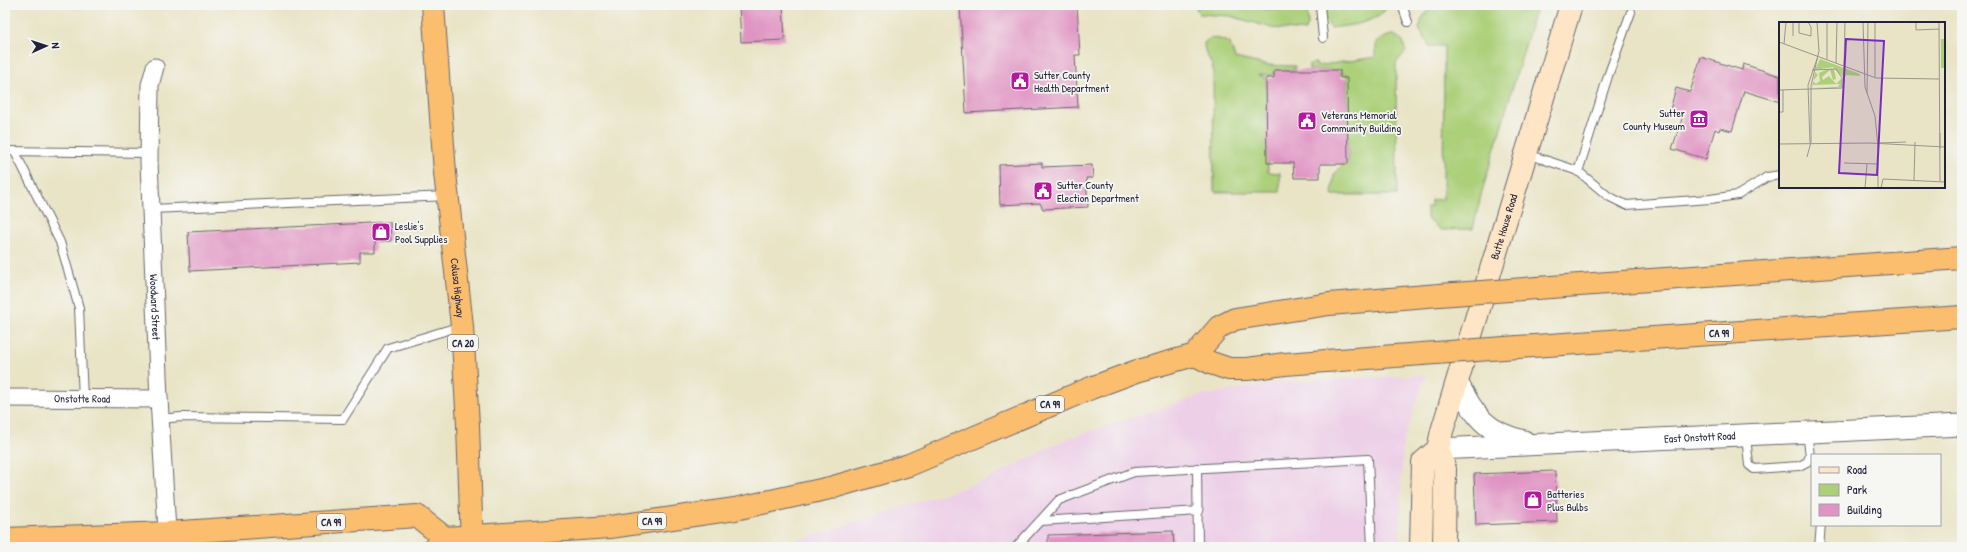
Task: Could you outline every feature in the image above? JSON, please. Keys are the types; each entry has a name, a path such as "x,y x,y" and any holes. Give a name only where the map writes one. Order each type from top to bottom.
{"highway":[{"name":"Colusa Highway","path":"433,5 439,103 462,326 468,425 472,542"},
{"path":"1196,355 1219,327 1235,319 1329,304 1962,258"},
{"name":"CA 99","path":"5,539 168,540 417,516 440,543 472,542 610,527 735,509 830,488 909,465 1104,383 1137,371 1196,355 1211,363 1229,369 1247,369 1300,363 1518,347 1962,317"}],"main road":[{"name":"Butte House Road","path":"1438,449 1571,5"},
{"path":"1421,547 1423,462 1438,449 1446,469 1444,547"}],"street":[{"name":"Woodward Street","path":"156,67 150,85 149,153 159,399 168,540"},
{"path":"1457,382 1477,417 1492,429 1506,437 1540,445"},
{"name":"Onstotte Road","path":"5,398 159,399"},
{"name":"East Onstott Road","path":"1438,449 1962,425"}],"lane":[{"path":"1320,5 1323,38"},
{"path":"1402,5 1408,22"},
{"path":"1578,172 1608,76 1631,12"},
{"path":"5,151 149,153"},
{"path":"15,152 60,242 79,308 83,399"},
{"path":"1526,154 1578,172 1608,196 1626,204 1710,199 1738,195 1767,177 1779,175"},
{"path":"151,209 448,196"},
{"path":"160,419 181,417 343,419 388,348 462,326"},
{"path":"1746,435 1749,465 1754,469 1799,466 1807,462 1811,458 1807,432"},
{"path":"1016,547 1059,500 1134,472 1368,459 1372,547"},
{"path":"1197,468 1198,547"},
{"path":"1040,521 1198,511"},
{"path":"1819,547 1821,526"}],"shaded area":[{"path":"1426,375 1403,441 1399,547 765,547 806,538 984,481 1066,439 1199,396 1279,382"}],"green space":[{"path":"1195,5 1251,5 1266,9 1282,10 1307,8 1308,25 1305,31 1272,28 1230,16 1199,14"},
{"path":"1385,5 1386,7 1378,17 1371,20 1354,25 1331,28 1324,19 1323,6"},
{"path":"1433,5 1537,5 1481,195 1473,229 1441,230 1427,219 1427,207 1431,207 1431,200 1443,199 1444,46 1429,46 1419,29 1422,18"},
{"path":"1393,34 1403,41 1406,51 1396,63 1397,195 1332,195 1334,175 1343,164 1348,163 1347,74 1340,75 1340,70 1309,70 1309,64 1316,63 1316,66 1376,57 1376,42"},
{"path":"1210,38 1220,39 1230,43 1235,58 1266,65 1295,66 1295,70 1274,70 1274,75 1258,75 1266,78 1268,172 1280,173 1280,192 1214,191 1213,68 1205,50 1204,43"}],"building":[{"path":"739,5 783,5 785,40 741,42"},
{"name":"Sutter County Health Department","path":"960,5 1028,5 1028,8 1077,5 1080,55 1075,55 1078,107 966,113"},
{"path":"1701,57 1742,70 1743,64 1779,76 1779,102 1744,91 1732,131 1720,128 1719,131 1715,129 1706,159 1672,149 1684,113 1670,110 1676,88 1690,92"},
{"name":"Veterans Memorial Community Building","path":"1274,70 1340,70 1340,78 1347,78 1348,164 1320,164 1320,178 1294,178 1293,163 1267,163 1266,78 1274,78"},
{"name":"Sutter County Election Department","path":"1042,163 1042,167 1092,165 1093,178 1086,178 1088,207 1043,209 1040,203 1000,205 999,165"},
{"path":"390,222 391,241 375,242 375,252 360,252 360,262 190,271 188,232"},
{"path":"1555,471 1557,522 1476,525 1474,474"},
{"path":"1173,531 1174,547 1048,547 1048,535"}],"place":[{"name":"Sutter County Health Department","path":"1020,81"},
{"name":"Sutter County Museum","path":"1699,119"},
{"name":"Veterans Memorial Community Building","path":"1307,121"},
{"name":"Sutter County Election Department","path":"1043,191"},
{"name":"Leslie's Pool Supplies","path":"381,232"},
{"name":"Batteries Plus Bulbs","path":"1533,500"}]}
